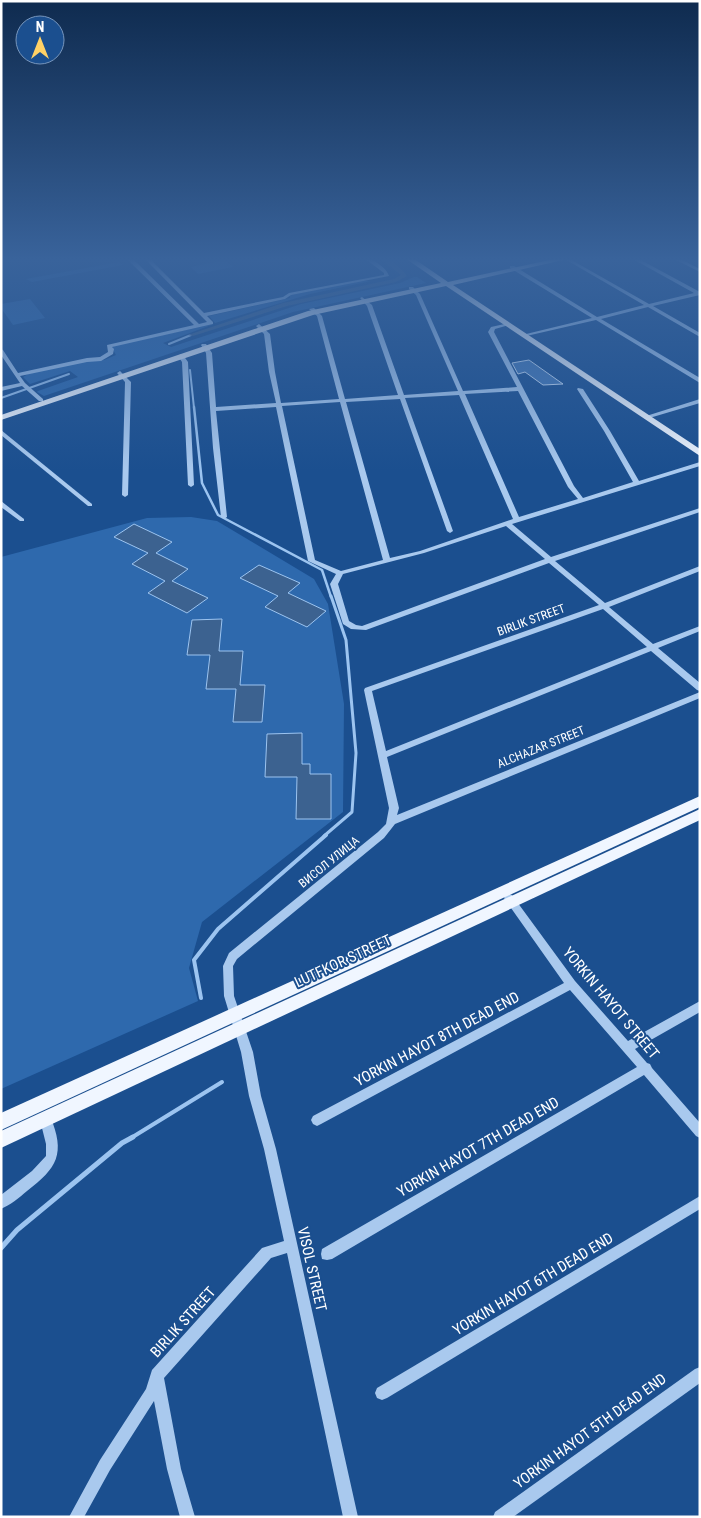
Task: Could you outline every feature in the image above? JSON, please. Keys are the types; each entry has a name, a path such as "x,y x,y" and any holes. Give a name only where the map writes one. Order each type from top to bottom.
{"main road":[{"path":"1,418 256,329"},
{"path":"516,329 527,335"},
{"path":"518,329 649,416 700,447"},
{"path":"1,414 181,356 205,346"},
{"path":"649,416 700,453"},
{"name":"LUTFKOR STREET","path":"1,1122 237,1022 508,896 700,801"},
{"name":"LUTFKOR STREET","path":"508,896 700,814"},
{"name":"LUTFKOR STREET","path":"1,1140 46,1120 237,1022"}],"street":[{"path":"16,375 100,359 110,353 111,349 109,346 185,329"},
{"path":"263,329 267,334 272,372 312,561 340,573 422,552 518,520 700,464"},
{"path":"322,329 387,561"},
{"path":"377,329 450,532"},
{"path":"430,329 518,520"},
{"path":"493,329 491,332 519,389 571,487 582,500"},
{"path":"527,335 554,329"},
{"path":"613,329 700,381"},
{"path":"205,346 209,353 216,448 224,517"},
{"path":"1,351 16,375 41,400"},
{"path":"181,356 185,362 191,485"},
{"path":"121,375 128,382 125,495"},
{"path":"1,389 26,387"},
{"path":"214,408 519,389"},
{"path":"580,389 637,483"},
{"path":"649,416 700,401"},
{"path":"1,432 90,505"},
{"path":"1,503 22,520"},
{"path":"340,573 334,584 346,622 363,628 550,560 700,510"},
{"path":"508,524 700,688"},
{"name":"BIRLIK STREET","path":"384,755 368,690 604,606 700,568"},
{"path":"392,821 394,808 384,755 700,628"},
{"name":"ALCHAZAR STREET","path":"392,821 700,695"},
{"name":"ВИСОЛ УЛИЦА","path":"237,1022 229,996 229,962 233,956 381,835 392,821"},
{"name":"YORKIN HAYOT STREET","path":"508,896 572,984 700,1132"},
{"name":"YORKIN HAYOT 8TH DEAD END","path":"317,1120 572,984"},
{"path":"628,1047 700,1006"},
{"name":"VISOL STREET","path":"237,1022 247,1052 255,1096 270,1149 351,1517"},
{"name":"YORKIN HAYOT 7TH DEAD END","path":"327,1254 646,1068"},
{"path":"1,1203 32,1179 51,1159 52,1144 46,1120"},
{"name":"YORKIN HAYOT 6TH DEAD END","path":"382,1393 700,1202"},
{"name":"BIRLIK STREET","path":"76,1517 105,1465 152,1392 157,1375 268,1253 290,1246"},
{"name":"YORKIN HAYOT 5TH DEAD END","path":"500,1517 700,1374"},
{"path":"157,1375 174,1470 188,1517"}],"shaded area":[{"path":"191,329 201,329 163,343 171,347 226,329 243,329 44,396 37,392 78,377 70,371 30,384 23,377 28,374 85,361 104,360 116,355 112,348 115,345"},
{"path":"191,517 217,521 314,579 328,604 344,704 343,812 202,922 189,968 198,1001 1,1089 1,557 147,518"},
{"path":"134,524 172,542 156,553 188,569 172,581 208,598 187,613 148,593 165,581 132,564 148,553 114,537"},
{"path":"259,565 300,583 288,593 326,611 307,627 265,607 278,596 240,578"},
{"path":"222,619 219,651 243,651 240,685 265,685 262,722 233,722 236,689 206,689 210,655 187,655 192,620"},
{"path":"302,733 302,764 310,764 310,774 331,774 331,819 296,819 297,777 265,777 267,734"}],"building":[{"path":"529,360 563,384 543,385 525,372 518,374 512,363"}],"waterway":[{"path":"191,335 210,329"},
{"path":"169,344 191,335"},
{"path":"190,370 194,408"},
{"path":"1,398 69,374"},
{"path":"194,407 202,483 218,515 322,570 331,597"},
{"path":"324,836 352,812 356,753 346,640 331,596"},
{"path":"201,998 194,960 218,929 326,835"},
{"path":"131,1138 222,1082"},
{"path":"1,1248 17,1230 122,1143 133,1137"}]}
